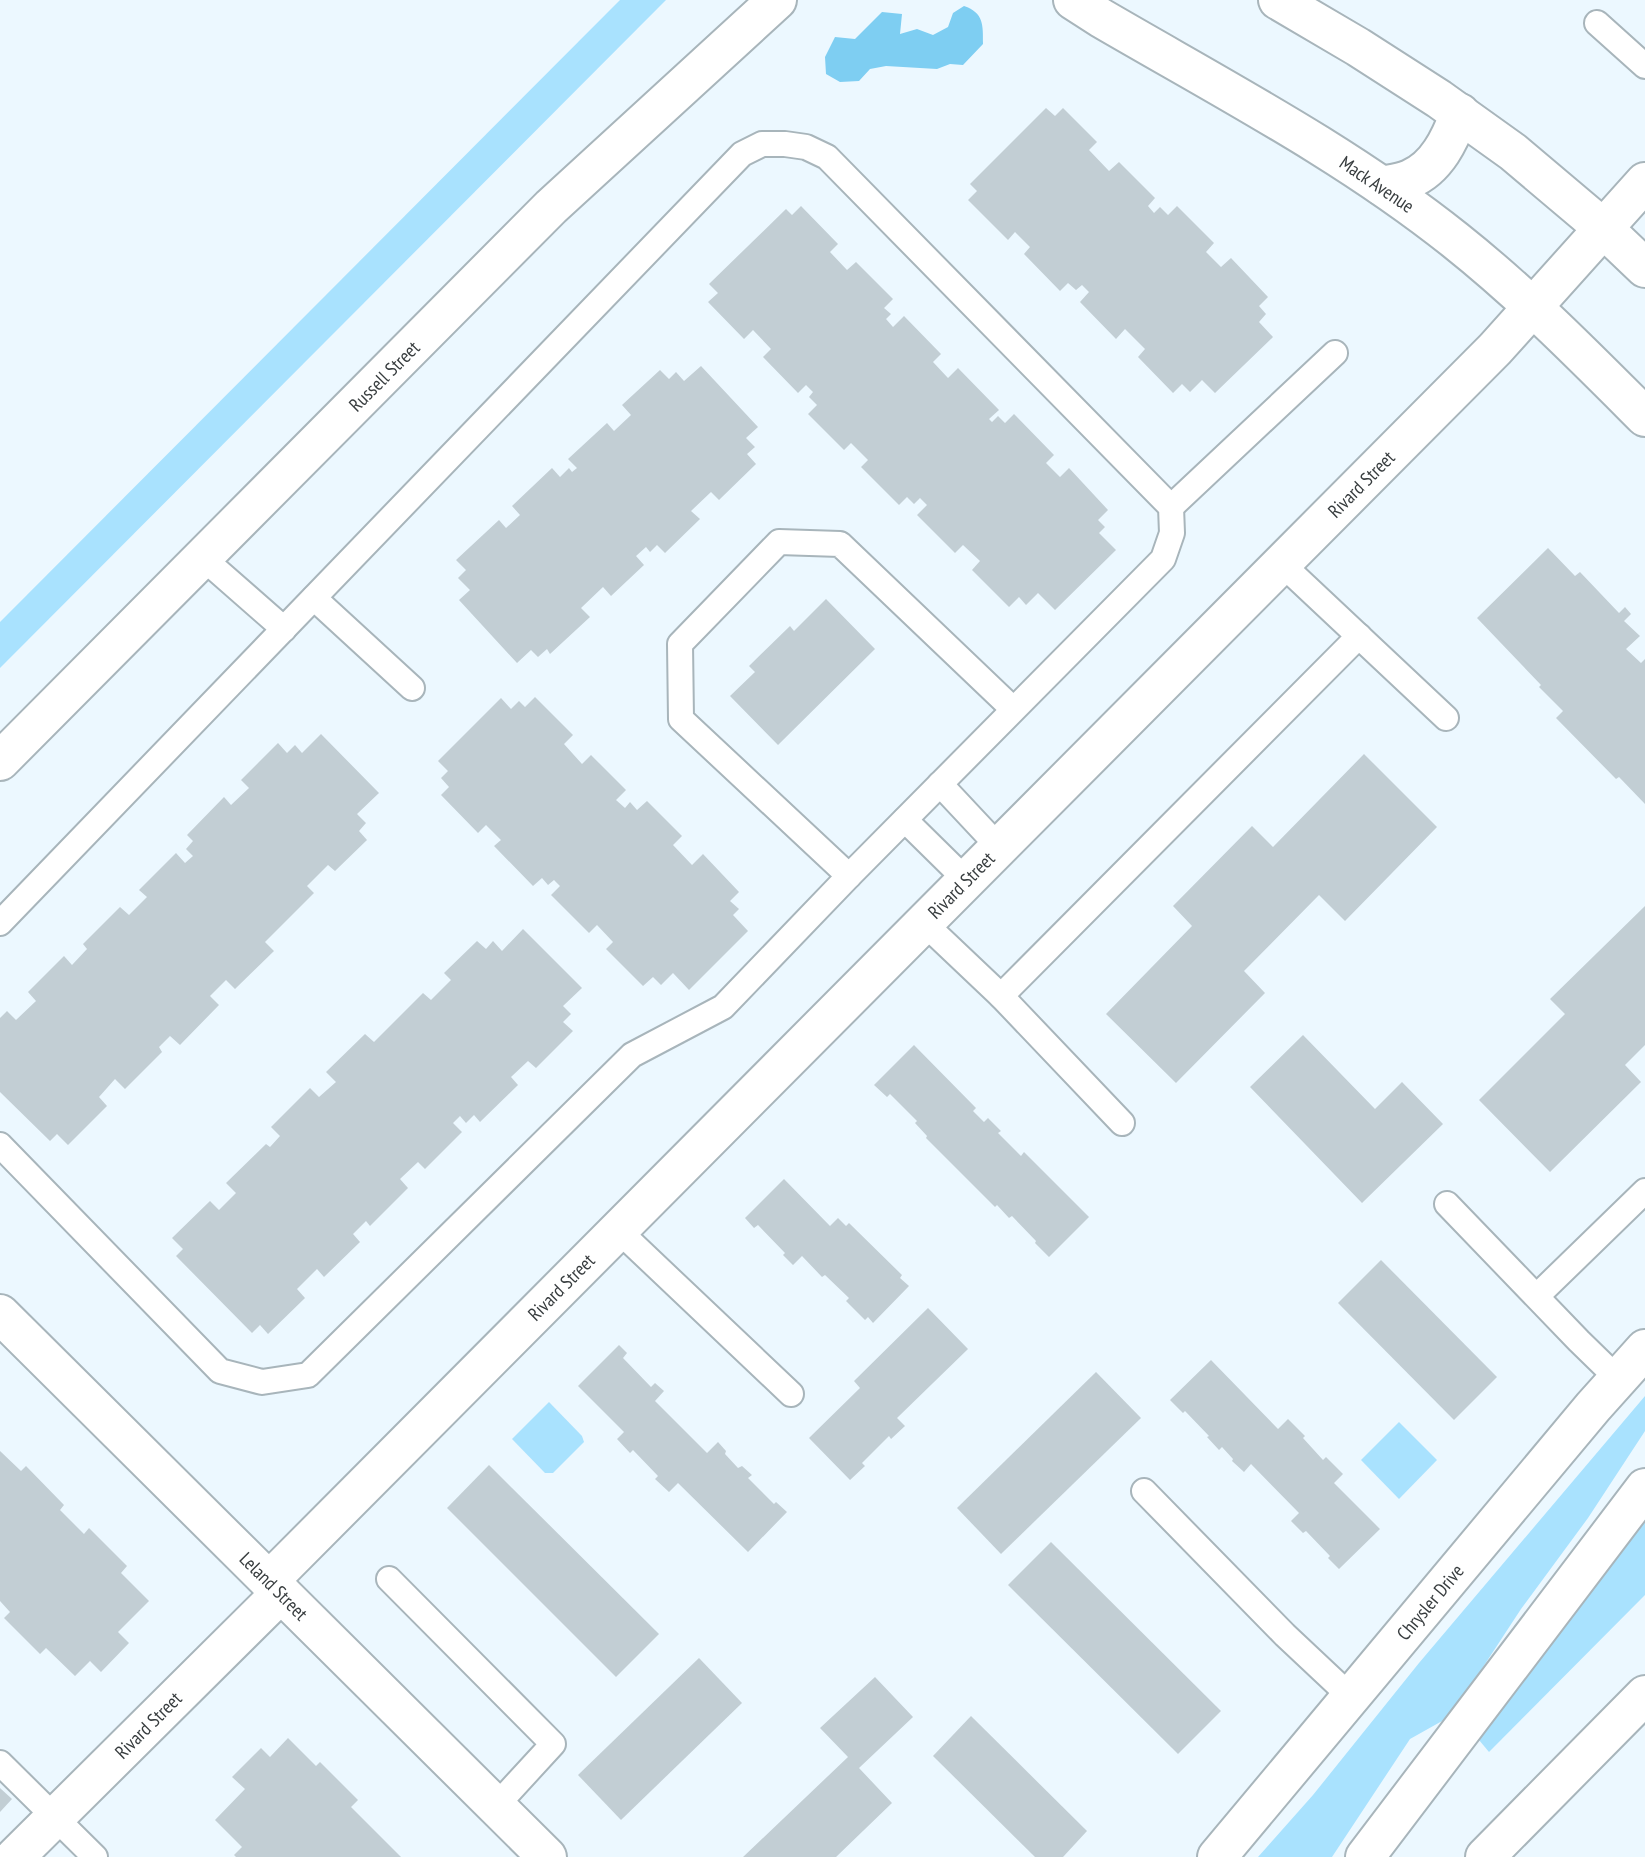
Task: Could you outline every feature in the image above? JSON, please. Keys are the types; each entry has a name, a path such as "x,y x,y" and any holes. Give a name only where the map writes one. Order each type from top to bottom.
{"main road":[{"name":"Russell Street","path":"0,761 551,207 777,0"},
{"path":"1278,0 1358,47 1460,113 1513,152 1603,228 1645,268"},
{"name":"Mack Avenue","path":"1076,1 1308,138 1382,186 1456,240 1534,307 1645,417"},
{"path":"1382,186 1411,179 1433,163 1450,139 1460,113"},
{"name":"Rivard Street","path":"15,1857 618,1230 1495,349 1645,182"},
{"name":"Leland Street","path":"0,1314 547,1857"},
{"name":"Chrysler Drive","path":"1217,1857 1645,1349"},
{"path":"1365,1857 1645,1488"},
{"path":"1485,1857 1645,1695"}],"lane":[{"path":"1597,23 1645,66"},
{"path":"0,923 742,155 762,144 806,147 827,156 1171,507 1172,533 1163,559 723,1007 632,1055 308,1375 261,1382 220,1371 0,1145"},
{"path":"1171,507 1335,353"},
{"path":"849,876 681,719 680,644 779,542 839,544 1013,709"},
{"path":"203,558 284,629"},
{"path":"1282,564 1446,718"},
{"path":"314,598 412,688"},
{"path":"1001,996 1359,636"},
{"path":"940,784 999,847"},
{"path":"905,820 966,880"},
{"path":"924,923 1001,996 1122,1123"},
{"path":"1537,1296 1645,1191"},
{"path":"1447,1205 1578,1341 1618,1378"},
{"path":"618,1230 791,1394"},
{"path":"1144,1492 1285,1635 1351,1697"},
{"path":"389,1579 553,1744 496,1806"},
{"path":"0,1763 95,1857"}],"shaded area":[{"path":"620,0 666,0 0,668 0,622"},
{"path":"964,6 975,12 981,20 983,44 963,65 950,64 937,69 886,66 870,69 859,81 840,82 826,74 825,57 835,37 855,39 882,12 902,14 900,34 917,29 933,35 948,27 953,13"},
{"path":"1645,1396 1645,1431 1588,1518 1521,1609 1451,1716 1410,1739 1332,1857 1258,1857 1313,1795 1419,1663"},
{"path":"549,1402 582,1436 584,1442 553,1473 545,1473 512,1439"},
{"path":"1399,1422 1437,1460 1399,1499 1361,1460"},
{"path":"1645,1506 1645,1595 1489,1752 1479,1740"}],"building":[{"path":"1046,108 1055,116 1063,108 1097,142 1089,150 1109,171 1119,162 1155,198 1148,206 1154,213 1160,207 1168,215 1177,206 1214,243 1206,252 1221,267 1231,258 1268,297 1259,306 1266,314 1259,322 1273,337 1215,393 1202,380 1190,392 1182,384 1173,393 1138,357 1145,349 1125,329 1116,339 1080,302 1089,292 1082,285 1076,290 1068,283 1060,291 1024,254 1030,247 1015,232 1008,240 968,200 977,191 970,184"},
{"path":"801,206 838,244 830,252 847,270 856,262 893,299 884,308 891,314 886,319 893,327 904,316 941,354 933,362 948,378 958,368 999,410 989,419 992,422 998,416 1005,423 1014,414 1054,455 1046,463 1060,477 1069,468 1108,510 1098,520 1105,527 1099,533 1116,550 1055,610 1038,593 1026,605 1019,597 1009,607 972,570 980,561 963,545 955,553 917,515 927,505 920,498 914,504 907,497 899,505 861,467 868,460 851,443 844,450 808,414 817,405 809,397 813,392 806,385 798,393 763,357 771,349 753,330 744,339 708,302 718,293 709,284 786,209 792,215"},
{"path":"701,366 758,427 746,438 755,447 747,454 756,464 719,500 711,492 691,511 700,519 665,553 657,545 650,552 646,547 636,556 644,565 611,596 603,587 581,608 590,617 550,654 547,649 538,657 531,650 517,663 459,600 470,590 458,578 466,570 456,560 499,520 506,528 520,515 512,506 552,468 560,477 569,468 572,472 577,468 568,459 607,423 614,431 631,415 622,405 660,370 669,379 676,372 684,381"},
{"path":"1548,548 1575,576 1580,572 1619,613 1625,607 1631,614 1624,621 1640,636 1626,649 1641,663 1645,659 1645,804 1619,777 1616,779 1556,718 1563,711 1477,618"},
{"path":"826,599 875,649 778,745 730,696 755,672 749,666 790,626 794,631"},
{"path":"535,697 573,735 564,744 582,764 591,755 626,790 616,800 625,808 630,802 637,810 647,801 682,836 673,845 692,865 703,854 739,892 730,901 739,909 733,915 748,931 689,990 673,973 661,985 653,977 643,986 606,949 613,942 597,925 589,933 551,895 560,886 554,880 548,885 542,878 533,886 494,846 501,840 486,825 478,833 441,795 449,787 441,778 448,771 438,761 501,698 511,709 519,701 525,707"},
{"path":"321,734 379,793 357,814 366,823 359,831 367,840 335,871 328,865 307,886 314,893 265,942 274,951 235,989 226,980 210,996 219,1005 180,1045 170,1036 159,1047 162,1052 125,1089 115,1079 99,1097 107,1106 68,1145 57,1134 50,1141 0,1092 0,1018 7,1011 16,1020 36,1001 28,992 64,956 72,965 87,949 83,944 120,907 129,915 147,897 139,890 176,853 185,863 193,856 186,849 193,841 187,835 224,797 231,805 249,788 241,780 278,743 287,753 295,745 302,753"},
{"path":"1364,754 1437,827 1345,921 1319,895 1244,971 1265,993 1176,1083 1106,1014 1192,926 1173,906 1252,826 1273,847"},
{"path":"1645,906 1645,1045 1625,1065 1641,1082 1550,1172 1479,1100 1565,1014 1550,999"},
{"path":"523,929 582,988 563,1006 571,1014 563,1022 573,1031 536,1068 528,1061 511,1077 518,1085 480,1122 474,1115 466,1123 460,1116 453,1123 462,1132 425,1169 418,1162 400,1179 408,1188 370,1226 366,1221 353,1234 360,1242 324,1277 317,1269 297,1289 305,1298 268,1334 260,1325 252,1333 176,1256 183,1249 172,1238 210,1201 219,1210 236,1193 226,1183 266,1144 270,1147 280,1136 271,1127 310,1088 319,1097 336,1082 326,1072 365,1034 374,1042 423,993 431,1000 451,980 444,973 477,941 486,949 493,941 502,951"},
{"path":"1303,1035 1375,1109 1402,1082 1443,1124 1362,1203 1250,1087"},
{"path":"914,1045 976,1108 973,1111 984,1122 988,1118 1001,1131 998,1133 1021,1156 1024,1152 1089,1217 1049,1257 1012,1216 1009,1218 997,1205 995,1207 926,1138 915,1123 917,1121 890,1094 887,1097 874,1085"},
{"path":"784,1179 830,1226 838,1218 846,1226 849,1223 902,1275 900,1278 909,1286 873,1323 868,1317 865,1320 846,1301 849,1298 825,1275 822,1277 802,1256 793,1265 758,1225 754,1228 745,1218"},
{"path":"1381,1260 1497,1377 1454,1420 1338,1303"},
{"path":"928,1308 968,1349 897,1418 905,1426 891,1439 889,1436 862,1463 865,1466 850,1480 809,1438 860,1388 854,1381"},
{"path":"619,1345 627,1353 623,1358 651,1387 655,1383 664,1391 655,1401 707,1453 718,1442 738,1468 742,1466 752,1475 748,1478 774,1504 776,1502 787,1512 748,1552 678,1483 669,1492 655,1479 658,1476 633,1450 630,1453 617,1439 624,1432 578,1386"},
{"path":"1211,1360 1278,1429 1288,1419 1323,1460 1326,1457 1343,1474 1334,1483 1380,1529 1339,1569 1306,1531 1303,1533 1291,1521 1299,1513 1251,1464 1244,1472 1222,1447 1219,1450 1185,1411 1183,1413 1170,1400"},
{"path":"1096,1372 1141,1418 1001,1554 957,1508"},
{"path":"0,1451 21,1471 26,1466 64,1505 60,1510 84,1534 89,1528 127,1566 121,1573 149,1601 118,1632 129,1643 101,1672 90,1661 75,1676 46,1648 40,1654 4,1618 10,1612 0,1601"},
{"path":"489,1465 659,1634 616,1677 447,1508"},
{"path":"1051,1542 1221,1711 1178,1754 1008,1585"},
{"path":"699,1658 742,1703 621,1820 578,1775"},
{"path":"875,1677 913,1717 859,1768 892,1803 836,1857 743,1857 848,1757 820,1728"},
{"path":"971,1716 1087,1831 1063,1857 1035,1857 933,1756"},
{"path":"288,1738 316,1766 320,1762 358,1800 351,1807 401,1857 234,1855 242,1847 215,1820 245,1789 232,1777 261,1748 270,1757"},
{"path":"0,1788 12,1799 0,1812"}]}
